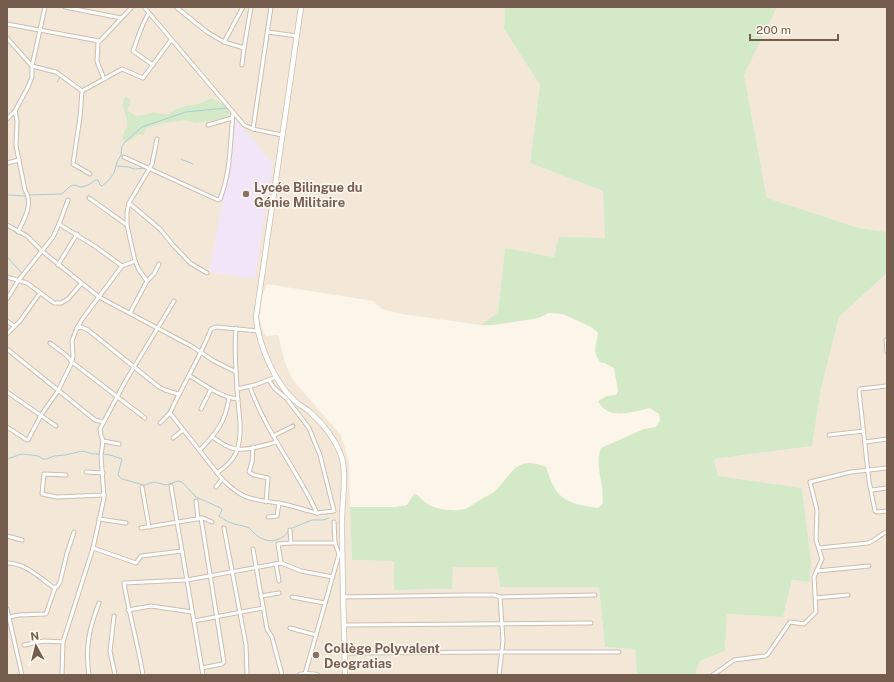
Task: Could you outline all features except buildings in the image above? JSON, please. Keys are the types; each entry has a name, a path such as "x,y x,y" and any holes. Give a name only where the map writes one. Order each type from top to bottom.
{"main road":[{"path":"301,7 256,310 256,321 268,362 276,377 292,398 322,424 334,441 341,455 344,486 342,520 345,675"},
{"path":"303,674 317,675"}],"street":[{"path":"7,119 15,111 30,82 45,7"},
{"path":"64,7 121,18"},
{"path":"104,78 97,61 99,41 132,7"},
{"path":"144,7 244,125 253,129 282,135"},
{"path":"176,7 207,32 224,42 244,48"},
{"path":"224,42 243,7"},
{"path":"242,65 251,7"},
{"path":"253,129 272,7"},
{"path":"149,12 142,23 133,51 153,65"},
{"path":"7,24 99,41"},
{"path":"268,32 297,36"},
{"path":"7,38 32,66 56,72 82,91"},
{"path":"82,91 122,69 143,78 171,40"},
{"path":"82,91 73,164 90,174"},
{"path":"15,111 17,121 16,146 27,196 28,211 18,232"},
{"path":"124,157 216,200 220,200 227,174 233,113"},
{"path":"208,125 232,118"},
{"path":"147,281 139,270 135,260 126,218 129,203 152,164 156,139"},
{"path":"7,163 19,160"},
{"path":"89,198 127,225"},
{"path":"7,299 18,281 53,237 68,200"},
{"path":"129,203 158,227 190,262 207,273"},
{"path":"59,224 77,234 122,266"},
{"path":"7,225 27,236 42,251 98,297 130,313 236,372"},
{"path":"58,264 77,234"},
{"path":"7,427 27,441 41,415 58,391 72,362 72,341 77,328 98,297 106,289 122,266 135,260"},
{"path":"130,313 147,281 154,274 159,264"},
{"path":"7,278 30,285 50,301 61,304 71,298 81,284"},
{"path":"7,334 20,321 40,293"},
{"path":"62,675 63,642 93,548 104,494 101,456 103,441 100,432 103,422 117,397 174,301"},
{"path":"7,321 14,326"},
{"path":"77,328 81,327 88,330 159,387 178,394"},
{"path":"160,423 170,413 178,394 190,376 213,327 259,331"},
{"path":"218,474 231,462 237,449 241,427 236,372 236,328"},
{"path":"887,339 887,352"},
{"path":"50,343 144,418"},
{"path":"7,349 95,420 103,422"},
{"path":"190,376 229,398 238,399"},
{"path":"237,389 250,387 276,377"},
{"path":"170,413 222,480 245,497 256,501 279,503 317,514 334,511 320,455 308,425 286,398 274,388 269,380"},
{"path":"887,386 859,390 875,511 887,511"},
{"path":"250,387 276,442 302,485 317,514"},
{"path":"201,409 211,389"},
{"path":"7,392 56,426"},
{"path":"200,450 222,423 227,411 229,398"},
{"path":"273,436 293,426"},
{"path":"173,438 183,430"},
{"path":"828,435 864,431"},
{"path":"212,437 231,448 237,449 276,442"},
{"path":"865,442 887,439"},
{"path":"103,441 119,444"},
{"path":"252,447 252,462 249,472 254,475 268,478 266,502"},
{"path":"713,675 734,660 765,656 768,654 790,622 804,624 816,612 814,580 822,561 816,537 817,504 810,482 851,472 887,468"},
{"path":"86,472 103,473"},
{"path":"66,475 44,474 42,494 57,497 104,494"},
{"path":"216,487 222,480"},
{"path":"171,486 203,675"},
{"path":"142,487 149,527"},
{"path":"872,490 887,488"},
{"path":"196,501 224,662 222,664 202,668"},
{"path":"268,517 277,516 279,503"},
{"path":"141,528 199,518 212,522"},
{"path":"99,520 126,523"},
{"path":"303,674 326,603 339,554 336,544 334,522"},
{"path":"224,528 246,646 247,675"},
{"path":"290,530 291,543"},
{"path":"9,617 46,614 55,588 60,582 74,532"},
{"path":"819,548 873,542 883,533 887,532"},
{"path":"7,536 22,540"},
{"path":"281,563 278,544 336,544"},
{"path":"93,548 136,563 141,556 182,551"},
{"path":"253,550 267,629 272,637 282,675"},
{"path":"7,563 18,564 25,567 55,588"},
{"path":"142,675 139,654 128,610 124,583 187,580 281,563 301,571 333,577"},
{"path":"276,564 279,581"},
{"path":"817,571 869,566"},
{"path":"261,596 279,593"},
{"path":"344,597 462,595 496,595 500,597 595,595"},
{"path":"816,598 848,595"},
{"path":"292,596 326,603"},
{"path":"499,675 503,640 500,597"},
{"path":"89,675 87,650 92,622 99,602"},
{"path":"128,610 151,606 192,612"},
{"path":"194,621 263,608"},
{"path":"7,609 22,675"},
{"path":"114,616 110,651 115,675"},
{"path":"344,625 591,623"},
{"path":"290,628 316,635"},
{"path":"24,645 44,641 63,642"},
{"path":"345,653 619,652"}],"shaded area":[{"path":"7,7 505,7 504,29 540,85 530,163 603,191 606,239 560,237 554,257 505,248 498,312 481,325 402,314 382,309 373,301 267,284 262,296 260,317 262,328 266,336 278,335 284,360 292,379 341,435 349,462 352,560 394,561 394,590 452,589 452,567 497,567 500,587 599,587 605,647 635,649 637,675 7,675"},
{"path":"777,7 887,7 887,232 859,228 767,198 744,75"},
{"name":"Lycée Bilingue du Génie Militaire","path":"235,118 273,164 255,279 209,272 225,188"},
{"path":"887,273 887,675 695,675 700,661 725,651 727,614 783,617 792,580 809,582 802,488 718,476 714,459 812,446 821,389 839,317"}],"green space":[{"path":"505,7 777,7 744,75 767,198 859,228 887,232 887,273 839,317 821,389 812,446 714,459 718,476 802,488 811,562 809,582 792,580 783,617 727,614 725,651 700,661 695,675 637,675 635,649 605,647 599,587 500,587 497,567 453,567 452,589 394,590 394,561 352,560 350,507 396,507 407,505 414,494 418,495 424,502 433,507 446,510 462,510 493,493 511,472 521,465 528,463 546,467 556,490 566,500 576,504 598,508 603,503 599,472 601,448 644,429 656,427 660,421 659,414 650,408 621,414 608,411 602,407 598,401 607,396 616,395 618,391 614,368 601,363 596,356 595,349 598,333 591,327 563,314 549,313 534,319 493,325 481,325 498,312 505,248 554,257 559,237 605,238 603,191 530,163 540,85 504,29"},
{"path":"125,97 130,99 131,104 127,110 136,116 154,112 170,114 174,110 202,103 211,98 225,106 230,114 221,119 196,123 185,120 163,123 146,128 144,135 139,134 125,142 122,137 127,124 123,107"}],"waterway":[{"path":"57,82 61,76"},
{"path":"29,195 61,194 71,186 75,185 80,187 91,184 95,180 98,180 102,186 114,173 121,155 122,146 142,127 186,112 227,108"},
{"path":"181,159 193,164"},
{"path":"117,166 134,169 146,168"},
{"path":"7,195 26,196"},
{"path":"7,257 22,273"},
{"path":"7,459 22,454 38,456 43,459 83,451 93,454 100,454"},
{"path":"103,454 122,459 118,475 122,479 144,485 154,482 166,485 178,481 182,482 196,497 221,508 222,510 219,516 223,519 248,527 263,539 269,541 276,540 285,536 288,531"},
{"path":"290,529 312,520 323,520 329,518"}],"place":[{"name":"Lycée Bilingue du Génie Militaire","path":"246,194"},
{"name":"Collège Polyvalent Deogratias","path":"316,655"}]}
